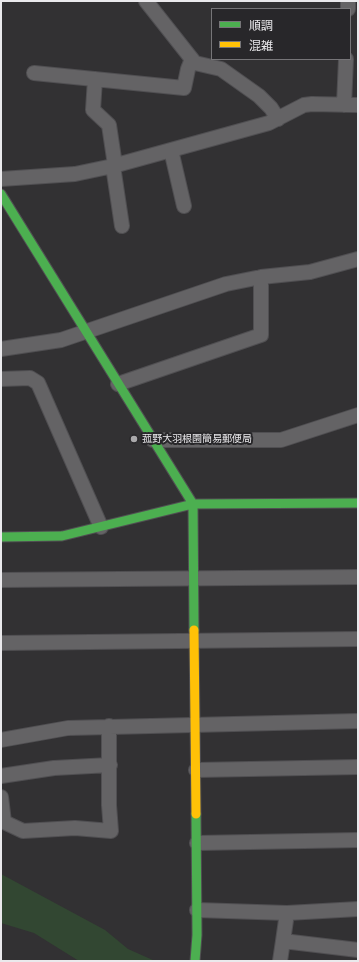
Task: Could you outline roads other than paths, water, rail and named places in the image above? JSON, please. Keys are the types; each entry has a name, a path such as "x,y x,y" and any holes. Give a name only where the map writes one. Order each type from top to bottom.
{"street":[{"path":"146,1 195,63 221,69 259,96 271,108 278,119"},
{"path":"34,73 184,88 192,59"},
{"path":"1,179 75,174 114,166 269,123 304,105 351,105 346,60"},
{"path":"95,79 93,110 110,126 122,226"},
{"path":"172,150 184,206"},
{"path":"1,194 193,504 197,843 195,961"},
{"path":"1,349 60,340 226,284 261,277 310,272 358,259"},
{"path":"118,384 261,335 261,277"},
{"path":"1,379 30,378 38,383 101,527"},
{"path":"153,440 281,440 358,414"},
{"path":"1,537 62,536 193,504 358,503"},
{"path":"1,580 358,577"},
{"path":"1,643 358,638"},
{"path":"1,740 68,728 358,721"},
{"path":"1,797 4,822 23,831 75,828 111,831 109,805 109,726"},
{"path":"1,776 54,768 110,766"},
{"path":"196,770 358,767"},
{"path":"197,843 358,840"},
{"path":"197,910 287,912 358,909"},
{"path":"280,961 287,912"},
{"path":"282,941 358,950"}],"place":[{"name":"菰野大羽根園簡易郵便局","path":"134,439"}]}
